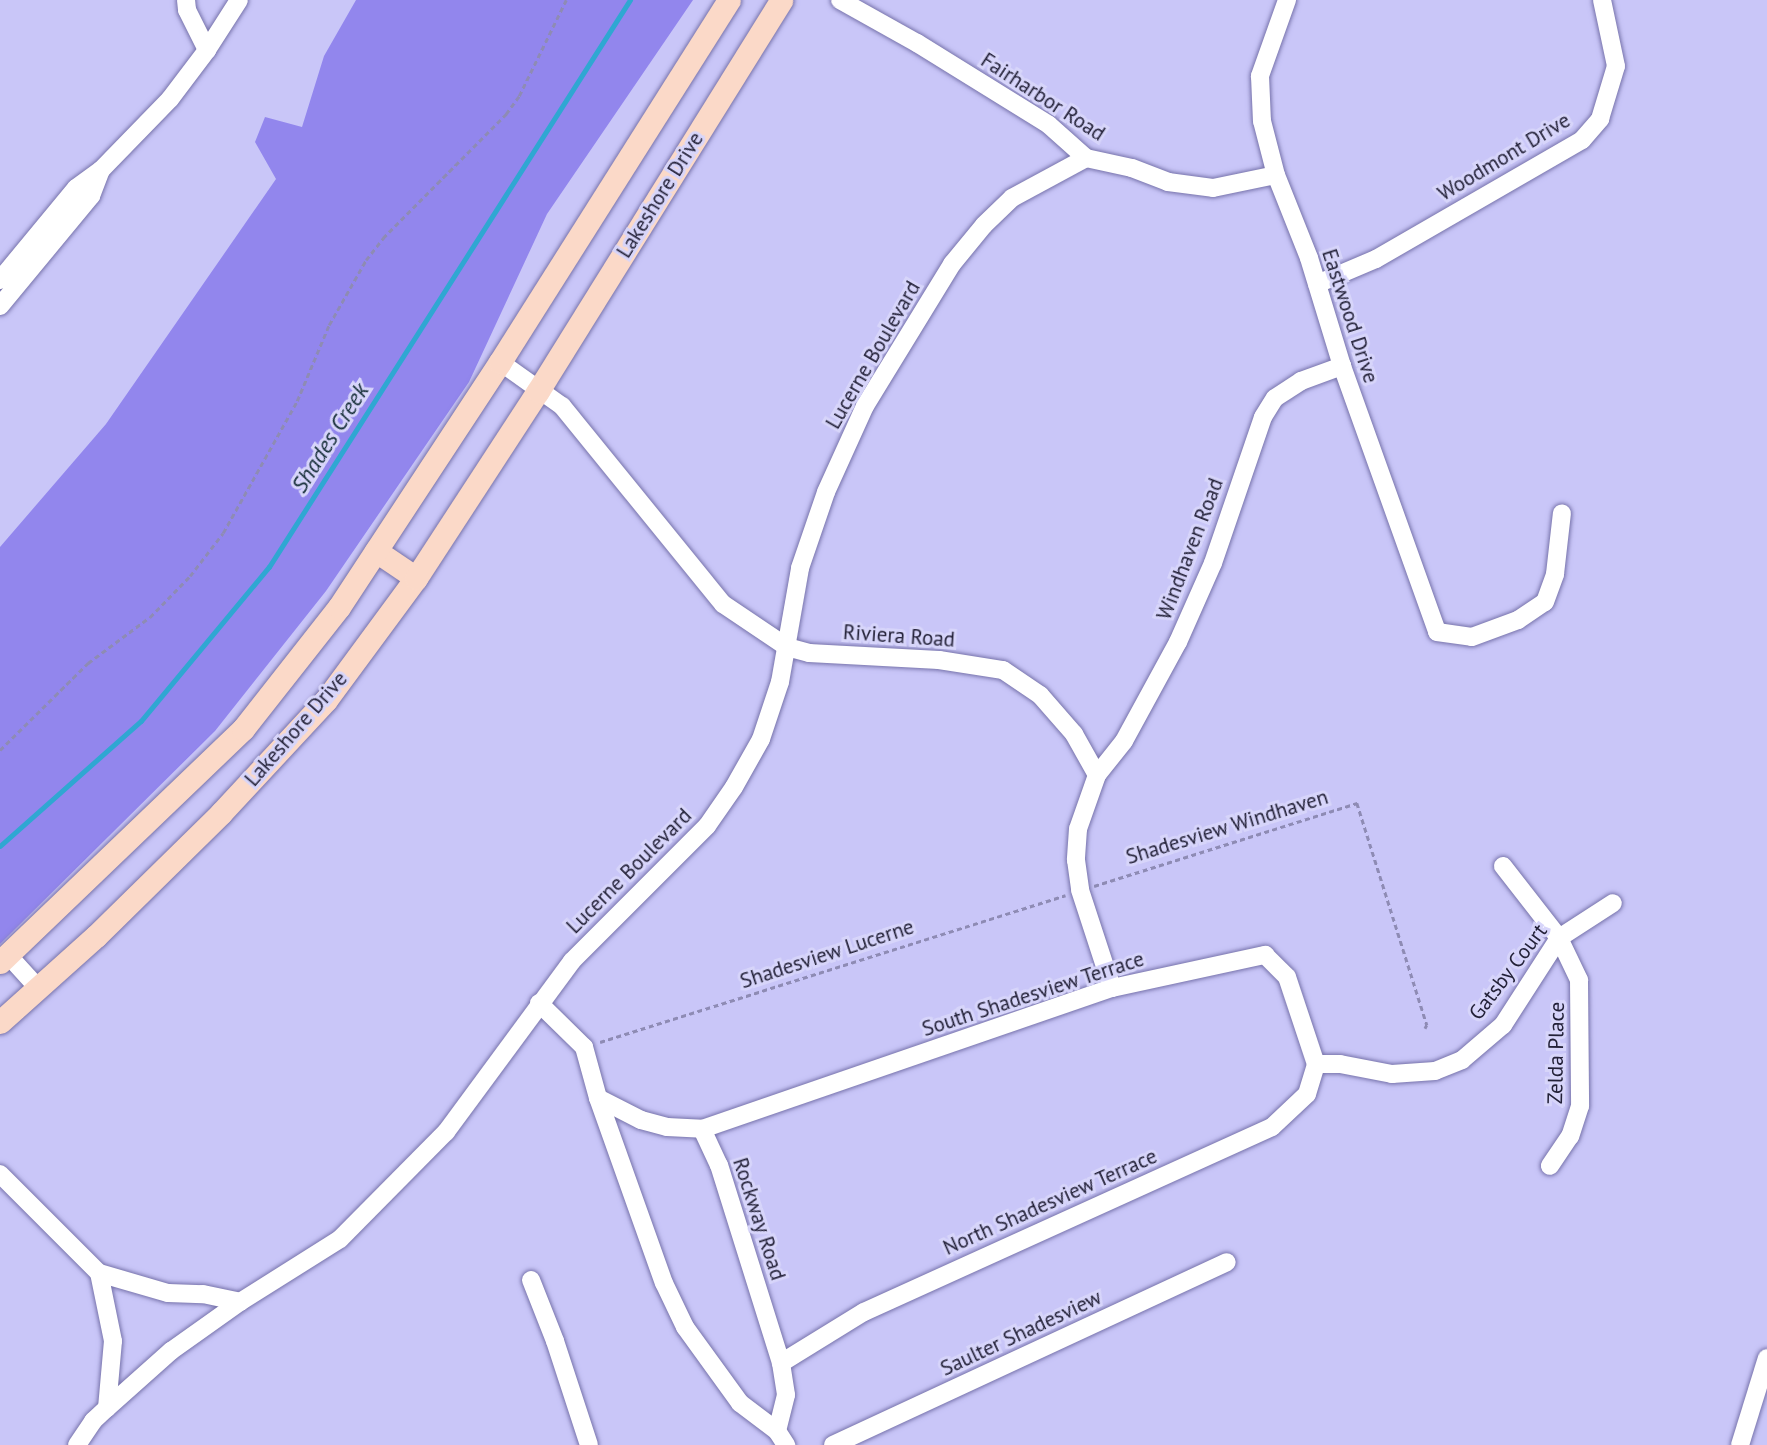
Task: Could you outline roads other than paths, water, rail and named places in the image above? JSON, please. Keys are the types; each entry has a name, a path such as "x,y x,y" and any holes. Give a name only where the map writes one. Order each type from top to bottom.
{"main road":[{"name":"Lakeshore Drive","path":"4,959 243,729 339,607 499,362 729,0"},
{"name":"Lakeshore Drive","path":"0,1022 221,813 326,700 416,578 538,391 782,0"},
{"path":"376,551 416,578"}],"street":[{"path":"186,0 187,10 208,50"},
{"path":"0,281 76,188 102,170 170,99 208,50 239,0"},
{"name":"Fairharbor Road","path":"840,0 917,43 1049,125 1086,158 1168,182 1213,188 1276,175"},
{"name":"Eastwood Drive","path":"1287,0 1276,23 1260,76 1262,121 1276,175 1317,284 1342,366 1437,632 1472,637 1518,621 1545,602 1555,574 1563,513"},
{"name":"Woodmont Drive","path":"1317,284 1376,259 1582,140 1600,119 1616,66 1602,0"},
{"name":"Lucerne Boulevard","path":"77,1445 93,1421 171,1351 240,1302 340,1239 386,1196 446,1132 539,1003 596,936 707,827 761,739 780,682 800,568 826,492 865,406 952,264 1012,198 1086,158"},
{"path":"0,306 91,196 102,170"},
{"path":"499,362 538,391"},
{"name":"Windhaven Road","path":"1097,775 1124,741 1178,642 1213,563 1263,417 1275,398 1301,380 1342,366"},
{"name":"Riviera Road","path":"538,391 562,406 723,604 787,647 808,653 939,660 1003,670 1040,695 1074,734 1097,775"},
{"path":"1097,775 1078,829 1076,860 1080,890 1112,988"},
{"name":"Zelda Place","path":"1503,866 1559,938 1579,980 1580,1106 1570,1136 1550,1166"},
{"name":"Gatsby Court","path":"1316,1064 1339,1064 1392,1074 1435,1071 1462,1060 1503,1025 1559,938 1613,904"},
{"name":"South Shadesview Terrace","path":"702,1129 1112,988 1265,955 1287,978 1316,1064"},
{"path":"4,959 38,988"},
{"name":"Rockway Road","path":"539,1003 584,1047 598,1098 664,1283 685,1327 740,1403 781,1438"},
{"name":"North Shadesview Terrace","path":"781,1363 864,1312 1272,1127 1307,1094 1316,1064"},
{"path":"598,1098 640,1120 667,1128 702,1129"},
{"name":"Rockway Road","path":"702,1129 719,1166 781,1363 786,1395 781,1438"},
{"path":"0,1174 99,1273 168,1293 202,1294 240,1302"},
{"name":"Saulter Shadesview","path":"834,1445 1227,1262"},
{"path":"99,1273 113,1341 107,1408"},
{"path":"531,1280 555,1341 589,1445"},
{"path":"1740,1445 1767,1358"}],"waterway":[{"name":"Shades Creek","path":"0,846 141,721 269,567 630,0"}]}
